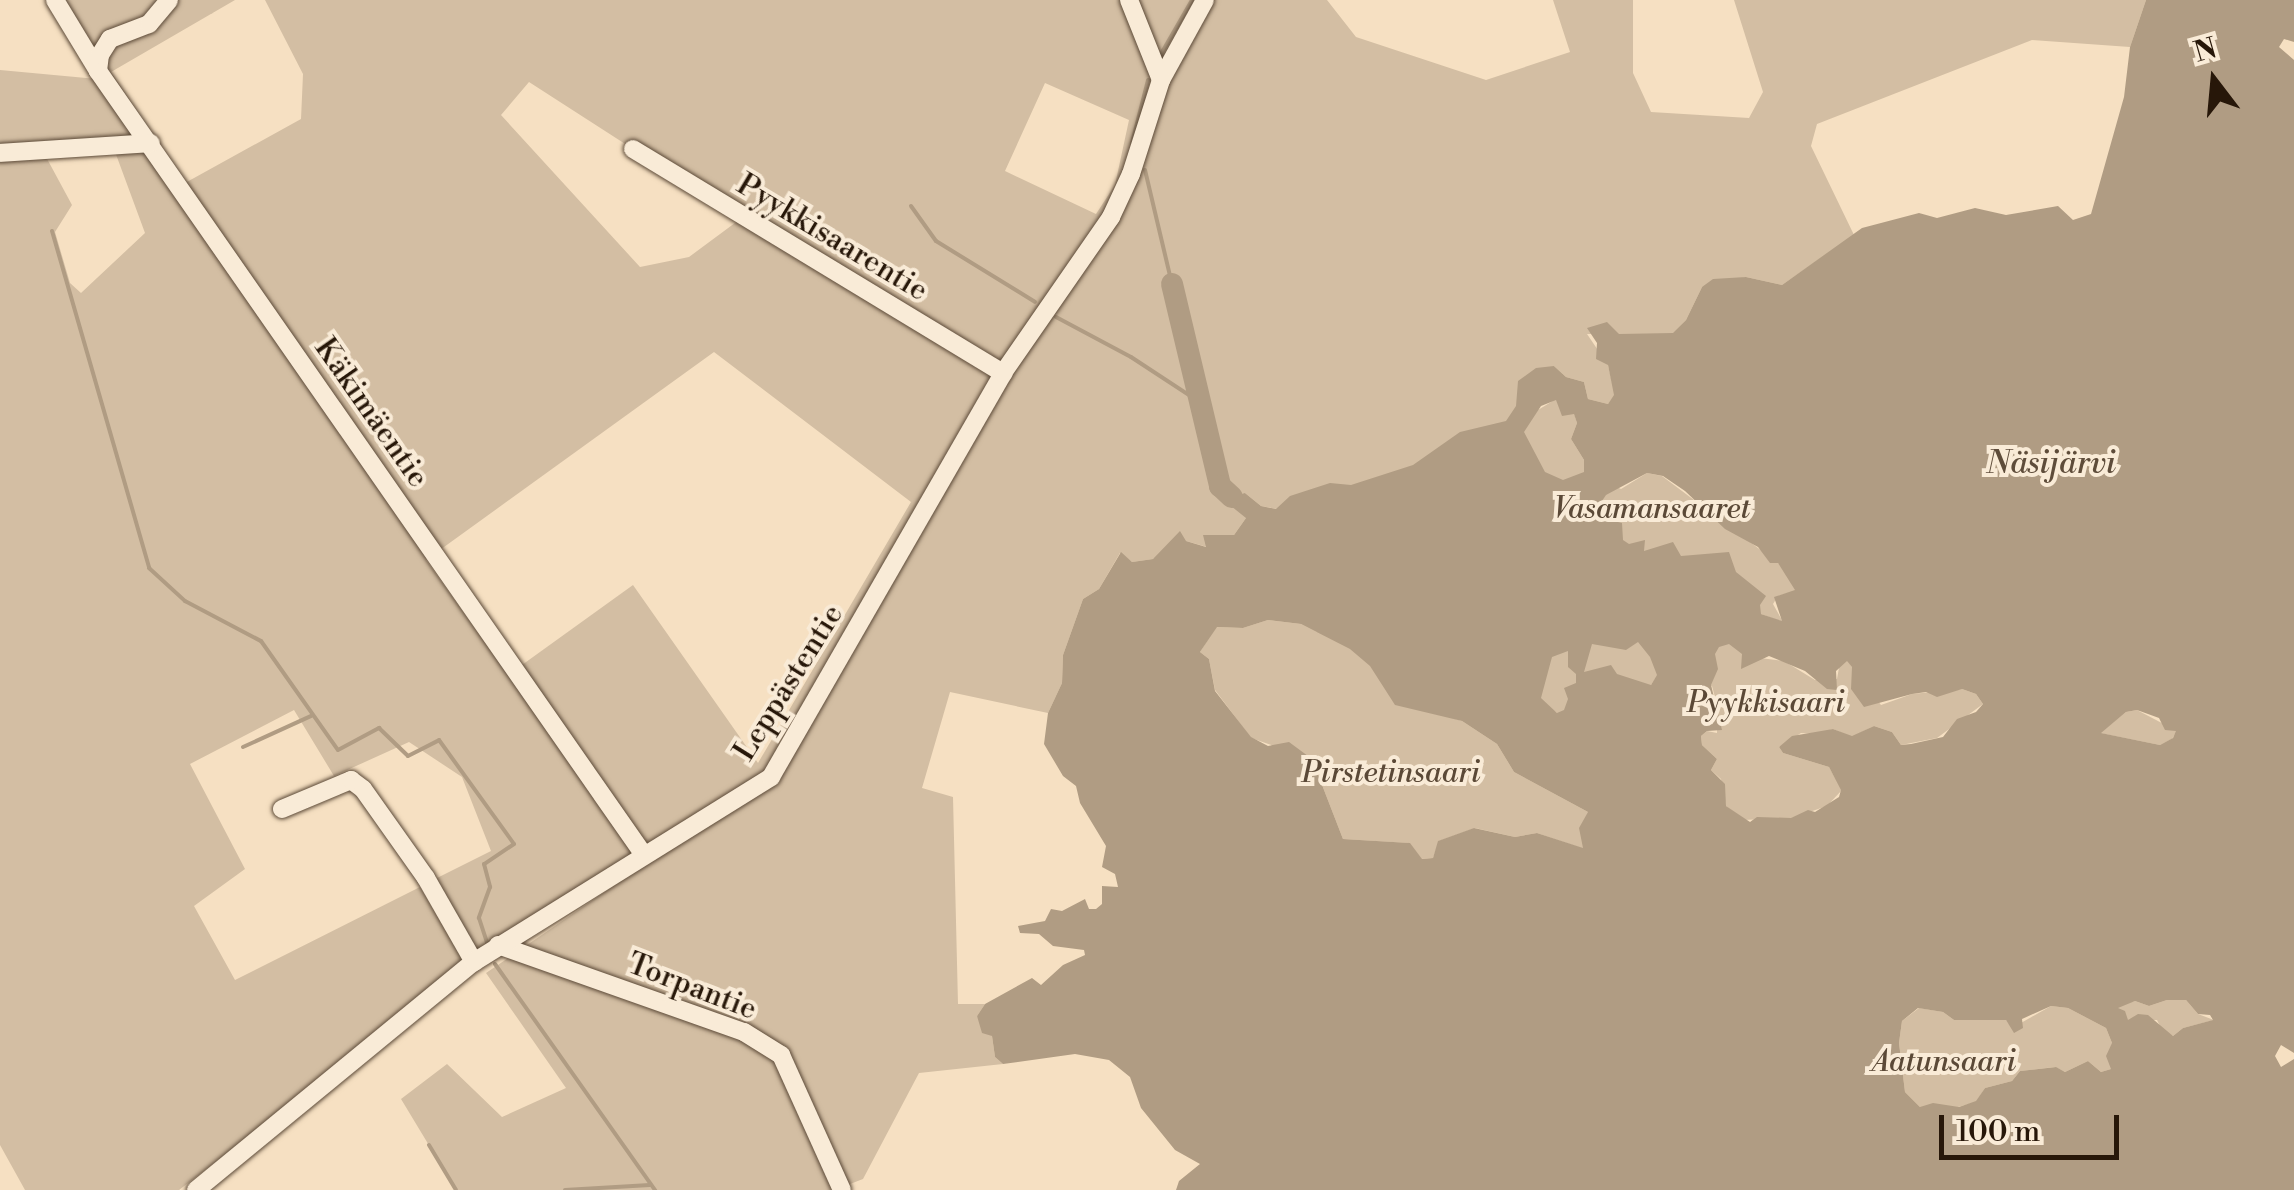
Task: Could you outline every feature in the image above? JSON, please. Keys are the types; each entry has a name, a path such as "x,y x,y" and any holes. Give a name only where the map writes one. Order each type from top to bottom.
{"street":[{"name":"Käkimäentie","path":"55,0 98,71 644,855"},
{"path":"98,71 100,54 110,40 149,24 169,0"},
{"path":"1128,0 1160,80"},
{"name":"Leppästentie","path":"196,1190 474,962 770,777 1004,373 1110,217 1140,152 1160,80 1205,0"},
{"path":"0,153 151,143"},
{"name":"Pyykkisaarentie","path":"633,150 1004,373"},
{"path":"282,809 350,780 362,789 426,878 474,962"},
{"name":"Torpantie","path":"498,945 744,1032 781,1055 842,1190"}],"green space":[{"path":"49,0 235,0 111,72 185,183 301,119 303,74 265,0 1327,0 1356,37 1486,80 1570,52 1553,0 1633,0 1633,73 1651,112 1749,118 1763,92 1734,0 2146,0 2130,47 2032,40 1817,124 1811,146 1854,235 1782,285 1746,277 1702,287 1686,320 1673,334 1587,334 1608,365 1615,395 1608,404 1588,399 1584,382 1566,377 1554,366 1538,410 1556,399 1574,413 1577,423 1571,439 1584,460 1585,472 1621,489 1647,473 1662,476 1778,563 1795,584 1795,591 1778,596 1773,604 1783,622 1761,614 1760,658 1784,661 1815,680 1837,679 1840,662 1847,660 1881,705 1912,694 1962,689 1976,694 1983,704 1937,738 1901,745 1892,732 1874,726 1852,737 1833,729 1801,733 1779,747 1783,753 1829,767 1842,790 1827,806 1792,818 1742,820 1726,806 1721,779 1711,770 1717,759 1702,745 1701,736 1707,731 1717,733 1718,708 1712,686 1657,676 1651,685 1619,697 1616,705 1592,720 1557,713 1277,509 1261,506 1245,493 1246,518 1234,535 1204,536 1207,547 1186,541 1153,559 1132,562 1120,553 1099,589 1083,599 1063,655 1062,683 1048,713 950,692 922,788 953,797 958,1004 985,1004 977,1016 992,1036 995,1057 1003,1064 919,1073 863,1179 850,1184 851,1190 456,1190 401,1099 447,1064 502,1117 566,1088 486,973 637,870 481,949 470,947 433,880 491,851 462,777 409,742 334,776 294,710 190,764 245,869 194,906 235,980 420,887 463,959 311,1088 179,1190 25,1190 0,1145 0,70 97,79","holes":["529,82 743,217 689,257 640,267 501,115","1045,83 1129,120 1115,185 1096,214 1005,171","114,149 145,233 81,293 70,283 55,232 72,205 45,155","714,352 911,502 758,763 633,585 508,675 426,560"]},
{"name":"Pirstetinsaari","path":"1343,609 1437,713 1462,721 1497,744 1514,772 1588,812 1584,849 1537,833 1515,837 1475,828 1439,841 1433,858 1421,859 1409,843 1343,839 1312,759 1251,738 1215,690 1209,659 1200,652 1216,627 1243,628 1268,620 1301,624 1317,632"},
{"path":"2137,710 2177,731 2172,739 2160,745 2100,733 2126,712"},
{"path":"2167,1000 2186,1000 2198,1014 2214,1020 2183,1028 2173,1036 2162,1030 2157,1020 2127,1020 2118,1009 2118,1005 2135,1001 2149,1006"},
{"name":"Aatunsaari","path":"2051,1006 2068,1008 2106,1028 2112,1043 2111,1069 2101,1072 2088,1061 2065,1072 2055,1067 2020,1071 2012,1081 1985,1088 1976,1102 1958,1107 1920,1107 1905,1092 1899,1043 1902,1021 1919,1008 1943,1012 1954,1020 2006,1020 2012,1028"}],"water":[{"name":"Näsijärvi","path":"2146,0 2294,0 2294,42 2284,39 2279,47 2294,60 2294,1053 2281,1045 2275,1056 2281,1067 2294,1059 2294,1190 1176,1190 1179,1181 1200,1164 1175,1150 1141,1108 1130,1077 1109,1060 1075,1054 1003,1064 995,1057 992,1036 982,1033 977,1016 985,1004 1032,978 1041,985 1063,965 1085,955 1084,950 1053,946 1039,934 1020,933 1018,926 1045,921 1051,909 1062,911 1085,899 1089,909 1096,909 1102,904 1102,886 1118,887 1115,874 1102,867 1106,846 1080,803 1076,786 1063,776 1044,744 1048,713 1062,683 1063,655 1083,599 1099,589 1121,552 1132,562 1153,559 1180,531 1186,541 1206,547 1203,535 1234,535 1246,518 1231,506 1232,497 1245,493 1261,506 1276,509 1290,496 1330,483 1351,485 1413,465 1460,432 1506,421 1516,406 1518,381 1536,368 1554,366 1566,377 1584,382 1588,399 1608,404 1614,395 1608,365 1596,359 1597,343 1587,328 1607,322 1619,334 1673,333 1686,320 1702,287 1713,279 1746,277 1782,285 1862,228 1919,213 1937,218 1975,208 2006,215 2058,206 2073,220 2091,214 2124,97 2130,47","holes":["1556,400 1562,416 1574,414 1577,423 1571,439 1584,460 1584,472 1563,480 1545,472 1524,432 1541,406","1647,473 1663,476 1725,529 1758,547 1770,563 1778,563 1795,590 1774,597 1782,621 1761,614 1760,605 1766,596 1736,572 1729,552 1681,556 1673,542 1644,551 1645,540 1629,544 1623,540 1622,523 1606,519 1598,507 1606,495","1268,620 1301,624 1350,649 1370,666 1395,705 1462,721 1497,744 1514,772 1588,812 1579,828 1583,848 1537,833 1515,837 1474,828 1438,841 1433,858 1422,859 1410,843 1343,839 1312,759 1289,742 1268,746 1251,737 1215,691 1209,659 1200,652 1217,627 1243,628","1638,642 1657,675 1651,685 1617,674 1611,665 1584,672 1592,644 1626,650","1729,644 1742,654 1741,669 1769,656 1805,671 1827,689 1837,690 1836,671 1847,661 1852,667 1851,689 1864,707 1912,694 1926,692 1937,697 1962,689 1976,694 1983,704 1976,712 1957,719 1943,737 1911,744 1901,745 1892,732 1874,726 1852,736 1833,729 1792,736 1779,747 1783,753 1829,767 1841,790 1839,797 1815,812 1808,810 1791,818 1757,817 1750,822 1726,806 1725,784 1711,770 1717,759 1702,745 1701,736 1707,731 1722,730 1711,685 1718,669 1715,654 1719,647","1568,651 1568,667 1576,674 1576,683 1564,688 1568,699 1564,710 1557,713 1541,698 1552,657","2137,710 2159,718 2165,730 2176,731 2173,738 2160,745 2101,733 2126,712","2167,1000 2186,1000 2198,1014 2210,1015 2213,1020 2183,1028 2173,1036 2148,1015 2138,1014 2128,1020 2125,1011 2118,1008 2135,1001 2149,1006","2051,1006 2068,1008 2106,1028 2112,1043 2106,1056 2111,1069 2101,1072 2088,1061 2065,1072 2056,1067 2020,1071 2012,1081 1985,1088 1976,1101 1959,1107 1933,1103 1920,1107 1905,1092 1899,1043 1902,1021 1918,1008 1943,1012 1954,1020 2006,1020 2014,1033 2023,1028 2022,1019"]}],"waterway":[{"path":"1161,54 1192,0"},
{"path":"1132,143 1148,80"},
{"path":"1145,170 1172,284"},
{"path":"911,206 936,241 1035,302"},
{"path":"52,231 149,568 185,601 261,641 338,750 379,728 408,756 439,740 514,844 484,864 490,887 479,918 487,943"},
{"path":"1172,284 1220,486 1232,497"},
{"path":"1056,317 1131,357 1198,401"},
{"path":"243,747 311,716"},
{"path":"495,964 655,1190"},
{"path":"429,1145 456,1190"},
{"path":"565,1190 650,1185"}],"park label":[{"name":"Vasamansaaret","path":"1652,509"},
{"name":"Pyykkisaari","path":"1766,703"}]}
